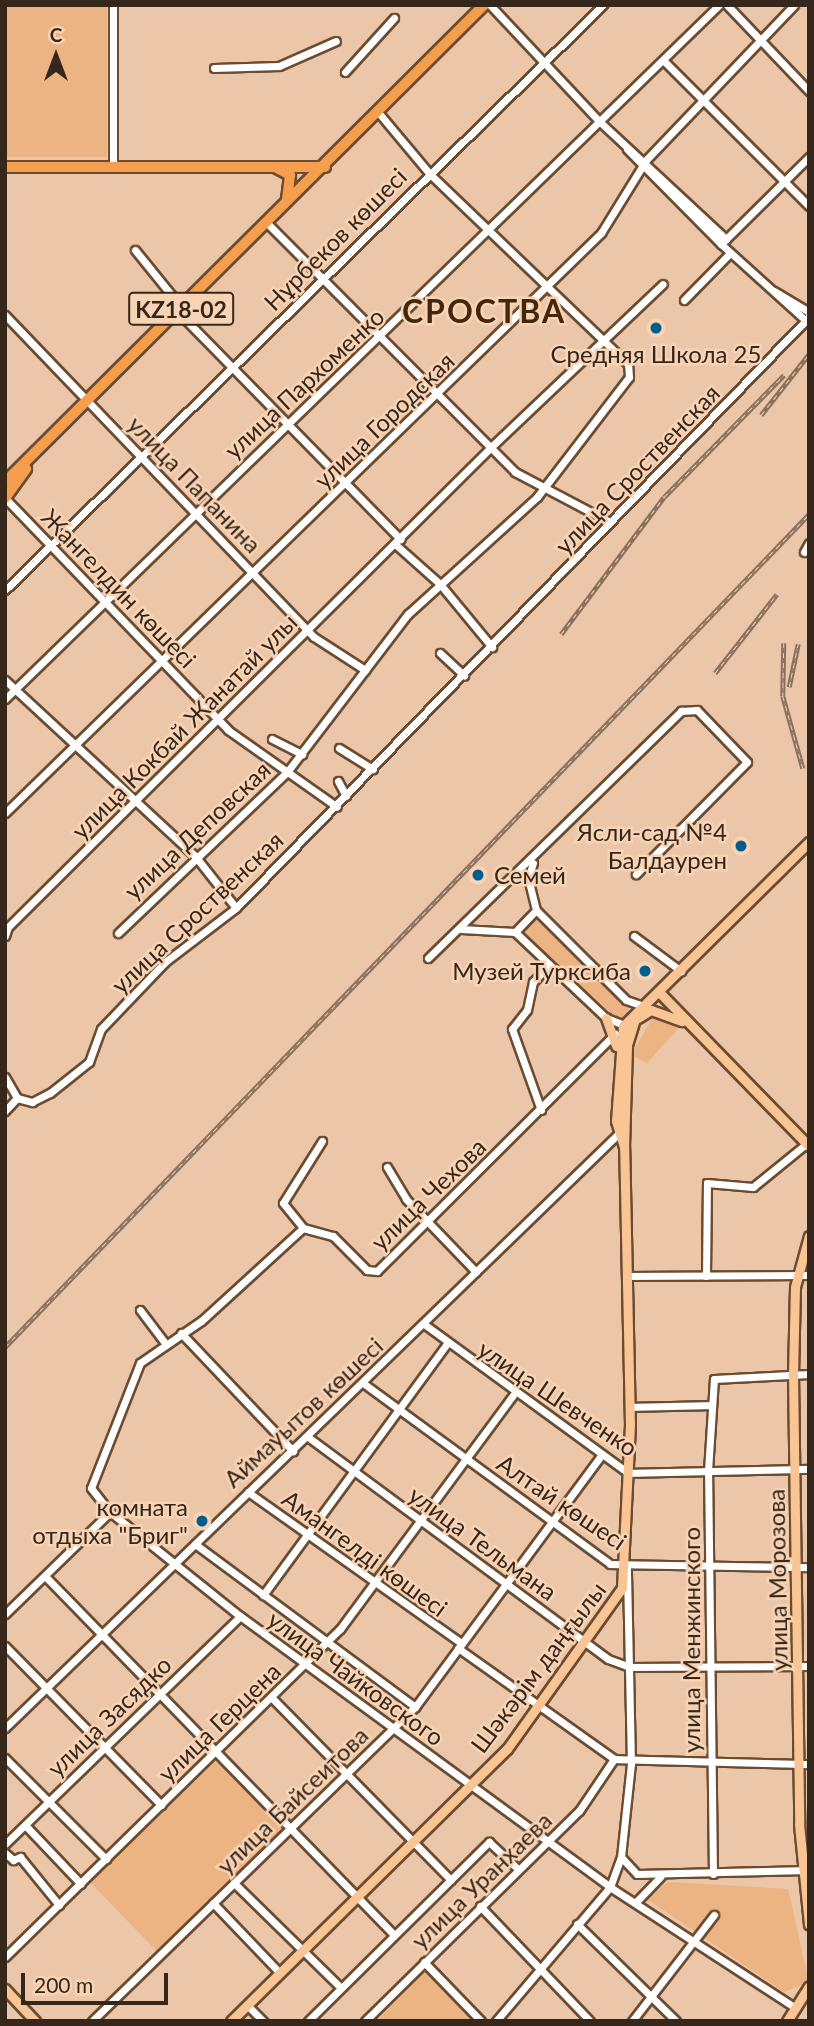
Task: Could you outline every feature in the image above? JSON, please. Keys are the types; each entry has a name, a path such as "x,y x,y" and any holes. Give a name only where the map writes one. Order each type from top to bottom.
{"highway":[{"name":"KZ18-02","path":"5,482 38,453 272,221 379,112 477,6"},
{"path":"304,166 327,160 348,144"},
{"path":"260,166 290,175 288,200 272,221"},
{"path":"5,167 325,167"},
{"name":"KZ18-02","path":"5,498 38,453"}],"main road":[{"name":"улица Чехова","path":"623,1026 635,1019 643,1006 809,842"},
{"path":"659,992 807,1145"},
{"path":"635,1019 651,1010 688,1025"},
{"path":"606,1018 618,1055"},
{"name":"Шәкәрім даңғылы","path":"231,2021 507,1749 622,1587 627,1569 629,1406 624,1147 627,1124 627,1045 635,1019"},
{"path":"617,1135 618,1055 623,1026"},
{"name":"Шәкәрім даңғылы","path":"617,1135 624,1147"},
{"name":"улица Морозова","path":"809,1236 797,1276 793,1374 798,1765 809,1925"},
{"path":"787,2021 800,2005 809,1986"},
{"path":"5,1989 35,2021"}],"street":[{"path":"113,5 113,166"},
{"path":"490,5 600,122 724,242 730,253 808,316"},
{"name":"Нұрбеков көшесі","path":"5,590 53,546 140,457 603,5"},
{"name":"улица Пархоменко","path":"5,699 492,230 719,5"},
{"path":"727,5 809,91"},
{"name":"улица Городская","path":"5,813 163,663 343,484 440,395 616,216 644,162 704,105 794,5"},
{"path":"345,72 394,18"},
{"path":"214,68 279,66 337,41"},
{"path":"663,60 704,105 809,206"},
{"path":"379,112 429,173 492,230 599,341"},
{"path":"724,242 786,184 809,157"},
{"path":"272,221 325,279 515,472 543,483 610,522"},
{"path":"135,250 180,310 231,368 440,584 492,647"},
{"path":"684,300 730,253"},
{"name":"улица Кокбай Жанатай улы","path":"5,936 6,925 220,719 599,341 663,285"},
{"name":"улица Папанина","path":"5,315 89,400 140,457 335,654 365,670"},
{"name":"улица Сроственская","path":"17,1098 32,1102 72,1078 98,1050 101,1029 164,962 236,908 337,807 808,316"},
{"name":"улица Деповская","path":"118,933 195,856 287,772 365,670 440,584 537,496 543,483 629,377 628,363 599,341"},
{"name":"Жангелдин көшесі","path":"5,498 220,719 337,807"},
{"path":"804,552 809,543"},
{"path":"440,653 464,675"},
{"path":"5,680 132,804 195,856 236,908"},
{"path":"428,958 537,856 681,710 697,710 747,762 636,874"},
{"name":"улица Деповская","path":"272,739 302,754"},
{"path":"339,748 373,769"},
{"path":"338,782 346,796"},
{"path":"537,856 528,878 536,910 626,1000 635,1019"},
{"path":"515,932 536,910"},
{"path":"460,929 515,932 606,1018 623,1026"},
{"path":"634,936 681,971"},
{"path":"541,1110 512,1028 527,1010 533,982 549,965"},
{"path":"626,1000 643,1006"},
{"name":"улица Чехова","path":"303,1228 333,1236 371,1272 427,1222 623,1026"},
{"path":"5,1077 17,1098 5,1111"},
{"name":"Аймауытов көшесі","path":"5,1728 308,1437 627,1124"},
{"path":"5,1614 110,1512 90,1479 141,1363 181,1333 303,1228 283,1196 322,1141"},
{"path":"706,1276 707,1183 753,1187 807,1145"},
{"path":"387,1167 427,1222 476,1272"},
{"path":"626,1276 809,1275"},
{"path":"140,1310 165,1343"},
{"name":"улица Шевченко","path":"424,1324 446,1345 513,1395 628,1473 809,1469"},
{"path":"181,1333 293,1451"},
{"path":"263,1595 446,1345"},
{"path":"793,1374 809,1374"},
{"name":"улица Менжинского","path":"713,1874 708,1471 714,1379 793,1374"},
{"name":"Алтай көшесі","path":"363,1383 610,1564 627,1569 809,1567"},
{"name":"улица Герцена","path":"5,1957 327,1642 513,1395"},
{"path":"629,1406 712,1405"},
{"name":"улица Тельмана","path":"308,1437 582,1640 630,1667 809,1666"},
{"name":"улица Байсеитова","path":"92,2021 415,1707 601,1456"},
{"name":"Амангелді көшесі","path":"248,1492 614,1759 631,1764 809,1764"},
{"name":"улица Чайковского","path":"110,1512 240,1616 547,1842 694,1942 800,2005"},
{"path":"195,1544 415,1707"},
{"path":"496,2021 610,1887 621,1857 631,1764 627,1569"},
{"path":"46,1577 289,1831 393,1934"},
{"name":"улица Засядко","path":"5,1844 240,1616"},
{"path":"5,1646 102,1749 161,1805"},
{"path":"272,1698 452,1880"},
{"path":"5,1758 106,1859"},
{"name":"улица Уранхаева","path":"365,2021 374,2018 424,1962 579,1811 614,1759"},
{"path":"25,1825 81,1884"},
{"path":"309,2021 338,1985 452,1880 489,1842 518,1869"},
{"path":"5,1853 20,1857 59,1905"},
{"path":"621,1857 637,1874 805,1870"},
{"path":"635,1903 661,1875"},
{"path":"233,1883 338,1985"},
{"path":"213,1903 280,1973"},
{"path":"480,1906 590,2021"},
{"path":"632,2021 654,1997 714,1915"},
{"path":"578,1924 676,2021"},
{"path":"424,1962 481,2021"},
{"path":"247,2005 263,2021"}],"shaded area":[{"path":"5,5 107,5 107,157 5,157"},
{"path":"534,917 626,1003 629,1010 619,1020 524,933"},
{"path":"658,1009 678,1029 647,1063 631,1055"},
{"path":"219,1758 286,1828 158,1952 90,1882"},
{"path":"668,1882 788,1889 809,1982 784,1992 647,1899"},
{"path":"425,1971 477,2021 378,2020"}],"railway":[{"path":"761,415 809,354"},
{"path":"561,634 664,497 784,375"},
{"path":"5,1347 809,514"},
{"path":"715,673 777,594"},
{"path":"784,643 783,696 803,768"},
{"path":"789,687 798,644"}],"place":[{"name":"Средняя Школа 25","path":"656,328"},
{"name":"Ясли-сад №4 Балдаурен","path":"741,846"},
{"name":"Семей","path":"478,875"},
{"name":"Музей Турксиба","path":"645,971"},
{"name":"комната отдыха \"Бриг\"","path":"202,1521"}],"district":[{"name":"СРОСТВА","path":"484,311"}]}
